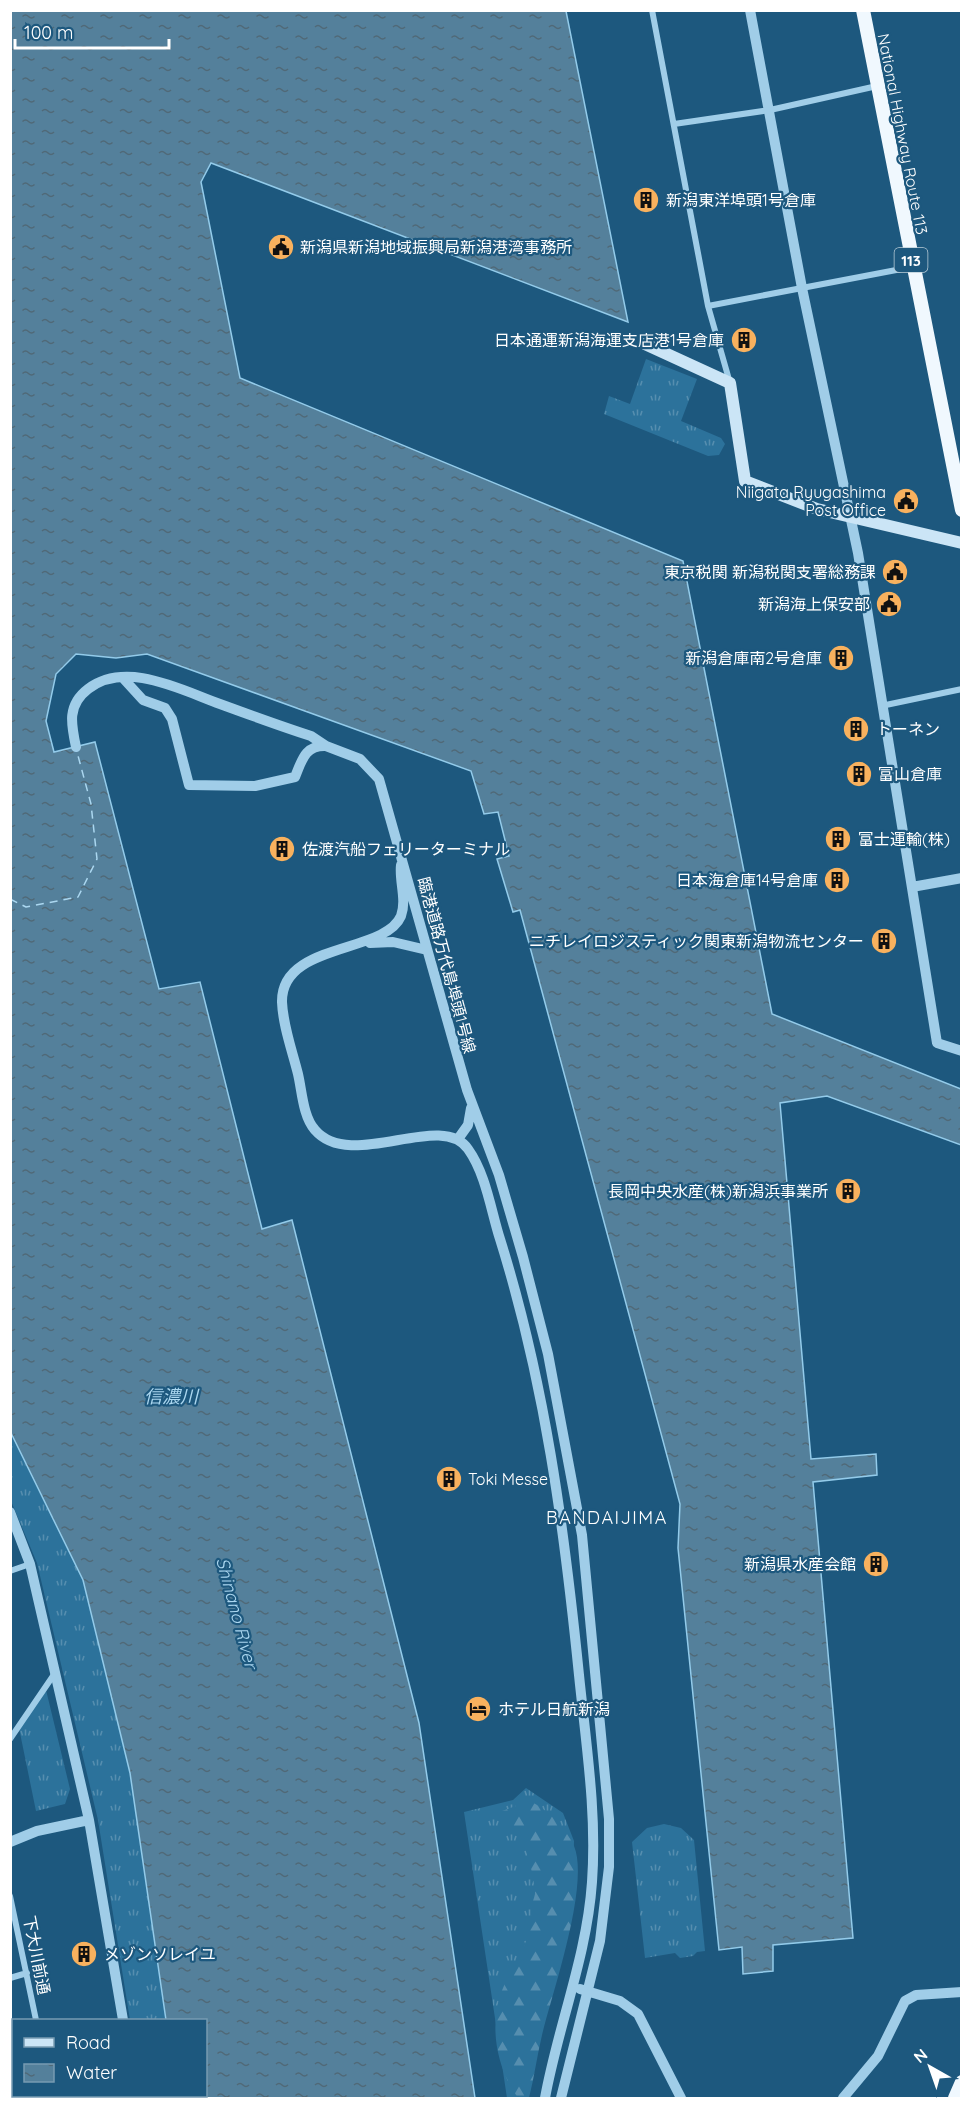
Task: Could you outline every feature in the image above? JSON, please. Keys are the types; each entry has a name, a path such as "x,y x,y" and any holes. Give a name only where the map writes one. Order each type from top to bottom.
{"highway":[{"name":"National Highway Route 113","path":"863,10 912,267 962,510"},
{"path":"955,2098 962,2084"},
{"path":"960,2098 962,2084"}],"main road":[{"path":"645,344 730,383 745,481 818,509 962,543"}],"street":[{"path":"652,10 708,306 730,383"},
{"path":"750,10 802,288 850,517 938,1043 962,1051"},
{"path":"674,124 770,110 879,86"},
{"path":"708,306 912,267"},
{"path":"122,677 142,700 165,708 189,785 255,786 295,777 305,753 318,746 326,746"},
{"path":"76,747 70,721 74,706 95,685 122,677 151,680 311,736 326,746 360,759 379,779 402,861"},
{"path":"881,706 962,689"},
{"name":"臨港道路万代島埠頭1号線","path":"402,861 400,870 403,903 398,921 385,933 311,960 300,968 290,979 282,996 284,1021 309,1122 325,1138 339,1144 359,1145 438,1136 458,1139"},
{"name":"臨港道路万代島埠頭1号線","path":"402,861 471,1101 499,1175 548,1353 582,1535 607,1795 610,1850 603,1924 561,2098"},
{"path":"912,887 962,878"},
{"path":"346,946 393,942 427,950"},
{"path":"471,1101 468,1125 458,1139 465,1145 477,1166 512,1277 538,1380 566,1537 594,1824 589,1909 545,2098"},
{"path":"10,1512 30,1564 56,1671 89,1820 123,2019"},
{"path":"10,1571 30,1564"},
{"path":"10,1740 56,1671"},
{"path":"10,1842 37,1831 89,1820"},
{"name":"下大川前通","path":"10,1896 36,2019"},
{"path":"10,1978 27,1973"},
{"path":"572,1986 620,2001 638,2014 681,2098"},
{"path":"843,2098 878,2056 905,2001 916,1995 962,1992"}],"green space":[{"path":"646,359 697,379 681,421 721,438 725,444 719,455 708,456 604,414 609,396 630,404"},
{"path":"10,1433 83,1580 130,1773 166,2019 130,2019 98,1820 37,1563 11,1501"},
{"path":"46,1690 70,1789 65,1804 36,1811 19,1728"},
{"path":"526,1788 563,1813 574,1841 572,1905 522,2098 507,2098 464,1812 513,1800"},
{"path":"530,1801 543,1809 566,1832 574,1846 578,1864 574,1912 542,2035 529,2098 518,2098 505,2074 497,2048 497,2007 501,1993 528,1935 532,1922 531,1908 535,1888 521,1837 504,1818 502,1811"},
{"path":"664,1824 681,1828 694,1840 705,1951 680,1958 675,1953 645,1958 632,1842 647,1828"}],"water":[{"name":"信濃川","path":"11,11 566,11 628,322 211,163 201,182 240,378 683,561 772,1014 961,1089 961,1145 827,1096 780,1103 811,1459 876,1454 877,1475 813,1482 853,1938 773,1945 773,1971 743,1974 742,1947 719,1950 678,1548 680,1504 520,910 513,912 497,859 509,856 498,812 484,814 471,771 147,654 116,658 76,654 56,674 46,721 54,752 95,742 159,989 200,982 262,1229 292,1220 419,1723 475,2098 177,2098 207,2097 207,2019 166,2019 130,1773 83,1580 11,1433"}],"ferry route":[{"path":"10,899 26,907 78,897 97,859 91,804 77,752"}],"place":[{"name":"新潟東洋埠頭1号倉庫","path":"646,200"},
{"name":"新潟県新潟地域振興局新潟港湾事務所","path":"281,247"},
{"name":"日本通運新潟海運支店港1号倉庫","path":"744,340"},
{"name":"Niigata Ryugashima Post Office","path":"906,501"},
{"name":"東京税関 新潟税関支署総務課","path":"895,572"},
{"name":"新潟海上保安部","path":"889,604"},
{"name":"新潟倉庫南2号倉庫","path":"841,658"},
{"name":"トーネン","path":"856,729"},
{"name":"富山倉庫","path":"859,774"},
{"name":"富士運輸(株)","path":"838,839"},
{"name":"佐渡汽船フェリーターミナル","path":"282,849"},
{"name":"日本海倉庫14号倉庫","path":"837,880"},
{"name":"ニチレイロジスティック関東新潟物流センター","path":"884,941"},
{"name":"長岡中央水産(株)新潟浜事業所","path":"848,1191"},
{"name":"Toki Messe","path":"449,1479"},
{"name":"新潟県水産会館","path":"876,1564"},
{"name":"ホテル日航新潟","path":"478,1709"},
{"name":"メゾンソレイユ","path":"84,1954"}],"district":[{"name":"BANDAIJIMA","path":"607,1517"}],"water label":[{"name":"Shinano River","path":"237,1613"}]}
